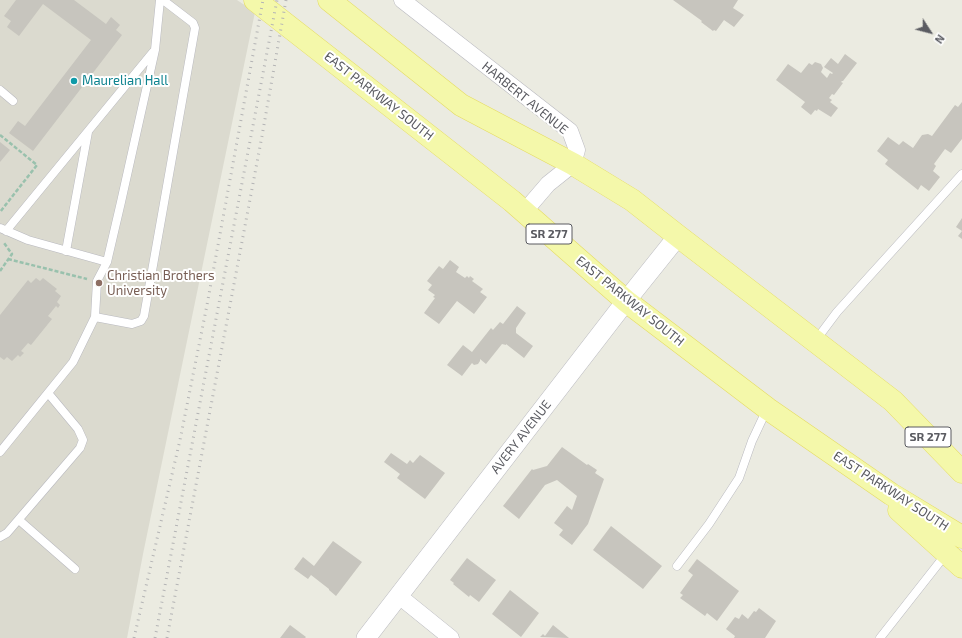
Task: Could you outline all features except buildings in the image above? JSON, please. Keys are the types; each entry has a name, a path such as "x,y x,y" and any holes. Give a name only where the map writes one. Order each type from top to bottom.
{"main road":[{"name":"EAST PARKWAY SOUTH","path":"255,0 506,196 626,301 768,409 891,494 962,537"},
{"name":"SR 277","path":"329,0 461,105 573,164 632,200 893,402 962,472"},
{"path":"893,402 962,454"},
{"path":"846,462 954,560"}],"street":[{"name":"HARBERT AVENUE","path":"411,2 570,131 576,150 573,164"},
{"path":"524,212 548,184 573,164"},
{"name":"AVERY AVENUE","path":"366,638 626,301 678,236"},
{"path":"399,596 451,638"}],"lane":[{"path":"0,452 73,362 95,317 97,281 107,262 155,50 162,0 193,23 196,28 144,316 141,321 132,324 95,317"},
{"path":"107,262 28,240 3,229 88,131 155,50"},
{"path":"0,90 14,101"},
{"path":"66,251 88,131"},
{"path":"815,342 838,312 962,174"},
{"path":"0,537 7,533 19,520 80,448 83,440 78,429 48,393"},
{"path":"677,566 709,524 739,478 752,441 768,409"},
{"path":"19,520 75,569"},
{"path":"880,638 954,560"}],"path":[{"path":"0,135 37,165 0,212"},
{"path":"0,237 12,254 0,271"},
{"path":"8,259 97,281"}],"shaded area":[{"name":"Christian Brothers University","path":"0,0 237,0 255,12 127,638 0,638"}],"railway":[{"path":"134,638 180,440 207,305 263,0"},
{"path":"155,638 277,0"},
{"path":"167,638 262,136 286,0"}],"place":[{"name":"Maurelian Hall","path":"74,81"},
{"name":"Christian Brothers University","path":"99,283"}]}
